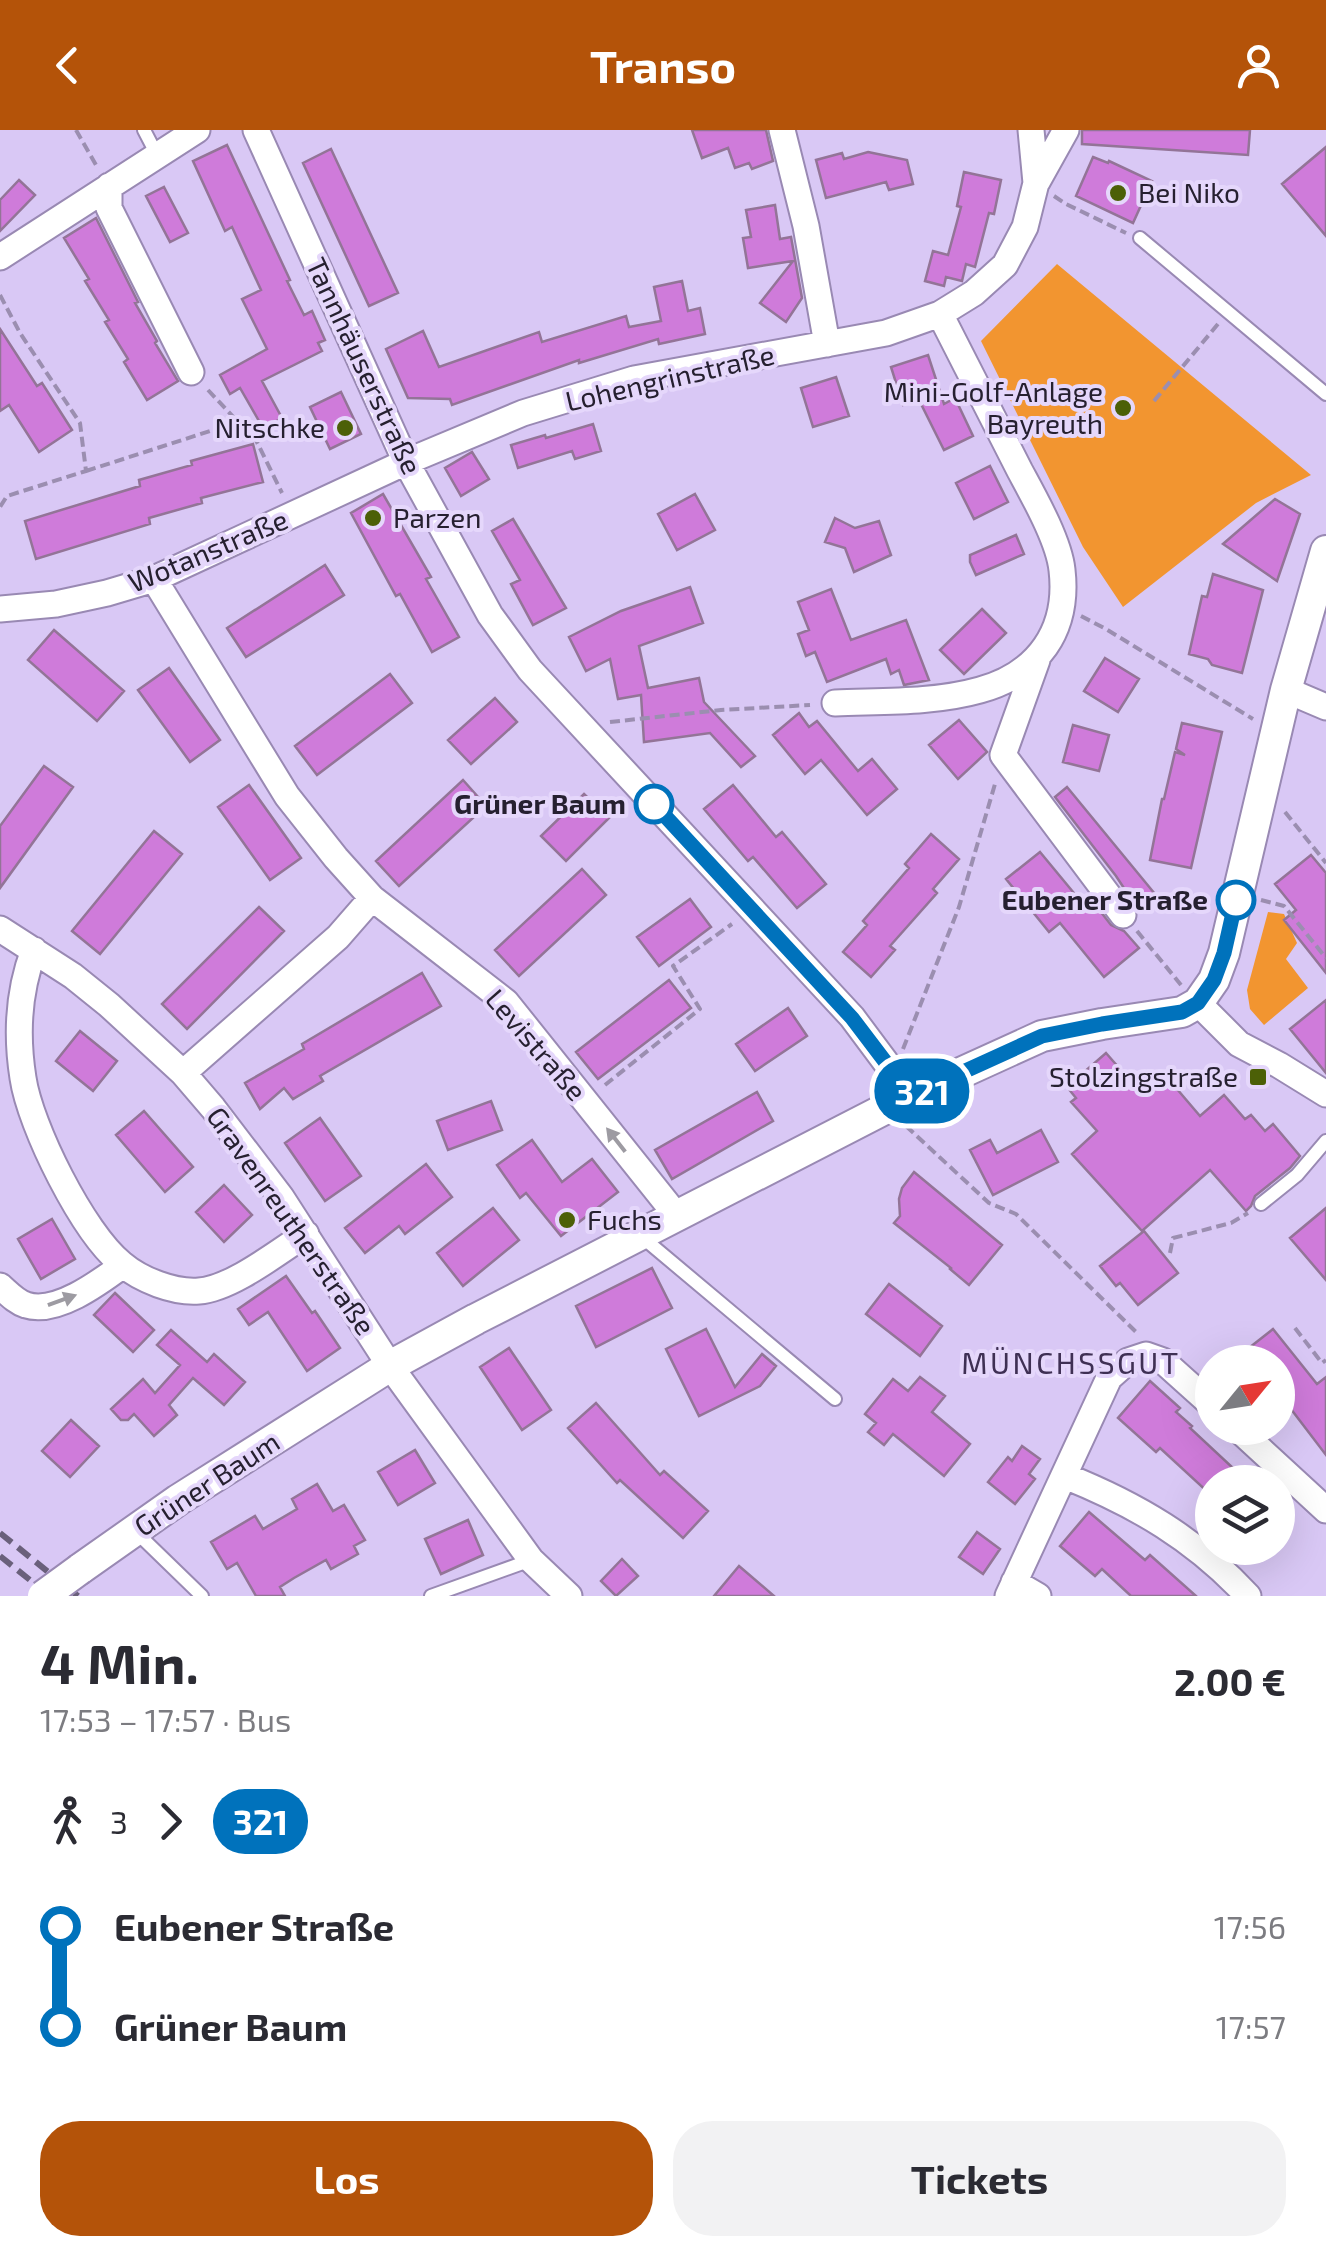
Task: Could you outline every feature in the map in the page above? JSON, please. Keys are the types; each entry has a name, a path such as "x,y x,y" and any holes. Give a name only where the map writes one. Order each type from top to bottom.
{"street":[{"path":"0,257 197,130"},
{"name":"Tannhäuserstraße","path":"256,130 406,462 490,615 530,670 852,1018 898,1092"},
{"path":"782,130 806,226 826,344"},
{"path":"1032,130 1036,184"},
{"path":"1036,184 1066,130"},
{"name":"Lohengrinstraße","path":"406,462 523,414 634,380 886,333 940,314 974,293 1005,265 1025,227 1036,184"},
{"path":"109,186 109,208 191,372"},
{"path":"940,314 1046,521 1062,568 1061,606 1054,635 1037,660 1003,756 1124,916"},
{"name":"Wotanstraße","path":"0,609 56,604 154,579 406,462"},
{"path":"1326,552 1286,690 1224,953 1214,980 1190,994 1239,1044 1326,1094"},
{"name":"Levistraße","path":"154,579 287,796 336,858 372,898 506,1002 676,1216"},
{"path":"835,703 942,698 982,690 1011,678 1037,660"},
{"path":"1286,690 1326,706"},
{"path":"183,1073 338,937 372,898"},
{"name":"Gravenreutherstraße","path":"0,929 73,976 183,1073 250,1153 390,1366 531,1560 569,1596"},
{"path":"34,950 22,988 19,1022 27,1100 42,1140 70,1193 95,1234 123,1265 171,1288 195,1292 228,1283 306,1234"},
{"name":"Grüner Baum","path":"42,1596 178,1500 390,1366 676,1216 898,1092 1042,1036 1182,1012 1190,994"},
{"path":"0,1286 26,1306 40,1307 68,1300 123,1265"},
{"path":"1038,1596 1011,1589 1109,1378 1128,1362 1146,1355 1163,1360 1195,1389"},
{"path":"1255,1445 1326,1510"},
{"path":"1065,1476 1158,1520 1200,1550 1248,1596"}],"lane":[{"path":"144,130 158,155"},
{"path":"1133,236 1326,394"},
{"path":"1261,1204 1297,1174 1326,1141"},
{"path":"640,1235 835,1399"},
{"path":"134,1530 202,1596"},
{"path":"432,1596 531,1560"}],"path":[{"path":"76,130 109,186"},
{"path":"1066,204 1133,236"},
{"path":"0,294 20,333 80,423 86,471"},
{"path":"1154,401 1228,312"},
{"path":"191,372 252,432 293,515"},
{"path":"0,507 7,496 238,422"},
{"path":"1106,628 1253,718"},
{"path":"581,724 835,703"},
{"path":"1003,756 959,907 898,1092 905,1125 989,1203 1016,1214 1138,1334 1146,1355"},
{"path":"1283,811 1326,863"},
{"path":"1261,900 1284,906 1326,958"},
{"path":"585,1101 700,1009 673,966 752,910"},
{"path":"1124,916 1190,994"},
{"path":"1170,1253 1173,1238 1231,1224 1261,1204"},
{"path":"1295,1328 1322,1363 1326,1360"}],"shaded area":[{"name":"Mini-Golf-Anlage Bayreuth","path":"1057,264 1311,475 1256,503 1123,607 1083,547 981,341"},
{"path":"1268,912 1284,914 1297,943 1286,959 1308,988 1264,1025 1250,1009 1247,990"}],"building":[{"path":"692,130 766,130 773,161 752,169 749,163 735,168 728,148 702,158"},
{"path":"1082,130 1250,130 1248,155 1082,144"},
{"path":"227,145 304,315 312,311 325,340 318,343 322,351 262,381 282,418 263,428 240,388 230,394 220,375 267,349 242,299 261,290 232,227 225,231 193,161"},
{"path":"1326,147 1326,236 1282,184"},
{"path":"331,149 398,293 369,306 303,163"},
{"path":"868,152 907,160 913,184 889,190 886,182 826,198 816,160 842,153 844,159"},
{"path":"1093,157 1152,181 1133,223 1076,196"},
{"path":"964,172 1001,180 994,214 989,213 975,267 966,264 962,281 946,277 944,286 925,281 933,251 948,255 961,207 957,206"},
{"path":"19,180 35,195 0,231 0,200"},
{"path":"164,187 188,233 170,242 146,196"},
{"path":"775,205 780,239 791,237 802,298 786,322 760,303 793,261 748,268 743,238 751,237 746,210"},
{"path":"96,218 155,343 178,381 147,400 105,322 109,320 85,281 89,279 64,238"},
{"path":"682,281 688,311 700,308 705,334 659,344 658,339 579,360 452,405 450,399 408,398 386,349 423,331 439,367 539,332 542,342 626,316 629,327 661,321 654,287"},
{"path":"0,329 72,430 39,452 9,405 0,411"},
{"path":"928,355 944,404 955,398 973,436 944,450 919,400 903,405 891,367"},
{"path":"836,377 849,416 813,427 801,388"},
{"path":"341,392 361,434 330,449 310,407"},
{"path":"593,424 601,451 575,459 572,451 518,468 511,445"},
{"path":"253,444 263,482 201,498 202,503 149,518 150,524 36,559 25,521 140,486 139,480 192,465 191,461"},
{"path":"472,452 489,479 461,496 445,468"},
{"path":"990,466 1008,502 974,519 956,483"},
{"path":"383,494 431,577 426,579 459,637 432,652 351,513"},
{"path":"695,494 715,530 677,550 658,514"},
{"path":"1275,499 1300,514 1277,581 1223,544"},
{"path":"835,518 855,528 879,521 891,555 854,572 845,548 825,542"},
{"path":"513,519 566,608 533,625 511,584 520,580 492,531"},
{"path":"1016,535 1024,554 976,575 970,555"},
{"path":"325,565 344,595 246,657 227,628"},
{"path":"1213,574 1263,590 1242,673 1189,654 1202,596 1207,597"},
{"path":"690,587 703,623 639,646 648,688 699,678 704,702 755,756 741,767 710,733 644,742 641,695 618,699 610,659 586,671 569,637 621,611"},
{"path":"831,589 851,640 906,620 929,680 904,685 899,670 891,674 886,659 827,682 815,652 806,656 798,634 809,630 798,602"},
{"path":"982,609 1006,633 964,674 940,650"},
{"path":"54,630 124,691 97,721 28,660"},
{"path":"1105,658 1139,679 1118,712 1084,691"},
{"path":"169,668 220,740 190,762 138,690"},
{"path":"390,674 412,703 317,775 295,746"},
{"path":"495,698 517,722 471,764 448,740"},
{"path":"799,713 809,727 817,721 858,771 872,759 897,789 867,815 821,760 805,774 773,735"},
{"path":"959,720 987,752 958,779 929,745"},
{"path":"1182,723 1222,732 1191,868 1150,860 1175,752 1185,755 1176,749"},
{"path":"1073,725 1109,735 1099,771 1063,762"},
{"path":"44,766 73,787 0,888 0,826"},
{"path":"463,780 486,806 399,886 376,861"},
{"path":"249,785 301,858 270,880 218,807"},
{"path":"733,785 776,837 782,832 826,884 797,908 753,857 748,861 704,809"},
{"path":"1067,787 1155,894 1137,908 1055,797"},
{"path":"584,794 609,818 566,861 541,836"},
{"path":"154,831 182,854 100,954 72,931"},
{"path":"931,834 959,859 933,889 937,893 890,946 895,950 871,977 843,952 867,925 863,921 909,868 905,864"},
{"path":"1040,852 1083,904 1090,898 1111,925 1124,931 1139,948 1104,977 1060,923 1049,932 1006,879"},
{"path":"1311,855 1326,873 1326,973 1284,920 1296,910 1275,884"},
{"path":"582,869 606,895 519,976 495,950"},
{"path":"690,899 711,927 659,966 637,937"},
{"path":"259,907 284,931 187,1029 162,1004"},
{"path":"422,973 441,1006 320,1076 323,1081 293,1099 284,1088 260,1109 245,1083 304,1049 302,1044"},
{"path":"669,980 691,1008 598,1079 576,1052"},
{"path":"1326,1000 1326,1073 1290,1029"},
{"path":"788,1008 807,1036 755,1071 736,1044"},
{"path":"80,1031 117,1061 93,1091 56,1061"},
{"path":"1106,1053 1142,1094 1165,1075 1200,1116 1224,1095 1245,1119 1251,1115 1265,1131 1273,1124 1300,1156 1255,1196 1246,1211 1210,1170 1142,1231 1072,1154 1097,1131 1071,1102 1076,1098 1067,1087"},
{"path":"757,1092 773,1121 672,1179 655,1150"},
{"path":"491,1101 502,1130 448,1150 437,1121"},
{"path":"144,1111 193,1167 165,1192 116,1135"},
{"path":"320,1118 361,1176 325,1201 285,1143"},
{"path":"1041,1130 1058,1162 993,1195 970,1150 990,1140 997,1153"},
{"path":"532,1140 562,1182 592,1159 618,1192 561,1236 526,1193 520,1198 497,1165"},
{"path":"426,1164 452,1197 405,1234 399,1226 365,1253 345,1228"},
{"path":"914,1172 1002,1245 969,1285 894,1223 900,1216 902,1188"},
{"path":"224,1185 252,1215 224,1242 196,1212"},
{"path":"493,1208 519,1240 463,1286 437,1253"},
{"path":"1326,1208 1326,1280 1290,1238"},
{"path":"52,1219 75,1259 41,1279 18,1239"},
{"path":"1144,1231 1178,1273 1138,1305 1100,1266"},
{"path":"652,1268 672,1308 596,1347 576,1306"},
{"path":"286,1276 340,1348 307,1371 268,1312 249,1325 238,1309"},
{"path":"889,1284 942,1326 920,1356 866,1314"},
{"path":"115,1293 154,1330 133,1352 94,1315"},
{"path":"706,1329 735,1387 762,1354 776,1366 760,1386 699,1416 666,1349"},
{"path":"1273,1329 1286,1345 1253,1345"},
{"path":"171,1330 207,1362 214,1354 245,1382 224,1405 193,1378 169,1405 177,1415 154,1436 134,1414 121,1420 111,1409 143,1379 155,1393 180,1365 157,1345"},
{"path":"509,1348 551,1410 522,1430 480,1367"},
{"path":"1295,1356 1317,1384 1326,1377 1326,1455 1295,1414"},
{"path":"920,1377 945,1396 932,1412 970,1444 944,1476 893,1434 884,1445 868,1432 876,1423 865,1414 893,1379 908,1391"},
{"path":"1150,1381 1180,1408 1176,1412 1192,1426 1195,1445 1208,1445 1230,1465 1195,1465 1195,1480 1160,1448 1156,1452 1118,1418"},
{"path":"596,1403 660,1475 664,1471 708,1511 683,1538 620,1480 617,1483 568,1428"},
{"path":"71,1420 99,1446 70,1477 42,1451"},
{"path":"1022,1446 1040,1459 1029,1474 1035,1479 1015,1504 988,1482 1008,1457 1012,1461"},
{"path":"415,1450 435,1483 398,1505 378,1472"},
{"path":"317,1484 333,1511 344,1505 365,1540 354,1546 358,1554 331,1569 326,1560 294,1578 280,1587 285,1596 256,1596 237,1563 227,1569 211,1542 255,1516 263,1529 297,1509 292,1499"},
{"path":"1089,1512 1145,1560 1150,1555 1196,1596 1131,1596 1102,1569 1095,1576 1060,1546"},
{"path":"468,1520 483,1555 441,1574 425,1539"},
{"path":"977,1532 1000,1549 983,1574 959,1557"},
{"path":"622,1559 638,1576 616,1596 601,1581"},
{"path":"739,1566 774,1596 714,1596"}],"railway":[{"path":"0,1533 78,1596"},
{"path":"0,1556 50,1596"}],"bus line":[{"name":"321","path":"654,804 852,1018 908,1097 1042,1036 1182,1012 1198,1003 1214,980 1224,953 1236,900"}],"place":[{"name":"Bei Niko","path":"1118,193"},
{"name":"Mini-Golf-Anlage Bayreuth","path":"1123,408"},
{"name":"Nitschke","path":"345,428"},
{"name":"Parzen","path":"373,518"},
{"name":"Grüner Baum","path":"654,804"},
{"name":"Eubener Straße","path":"1236,900"},
{"name":"Stolzingstraße","path":"1258,1077"},
{"name":"Fuchs","path":"567,1220"}],"district":[{"name":"MÜNCHSSGUT","path":"1071,1364"}]}
